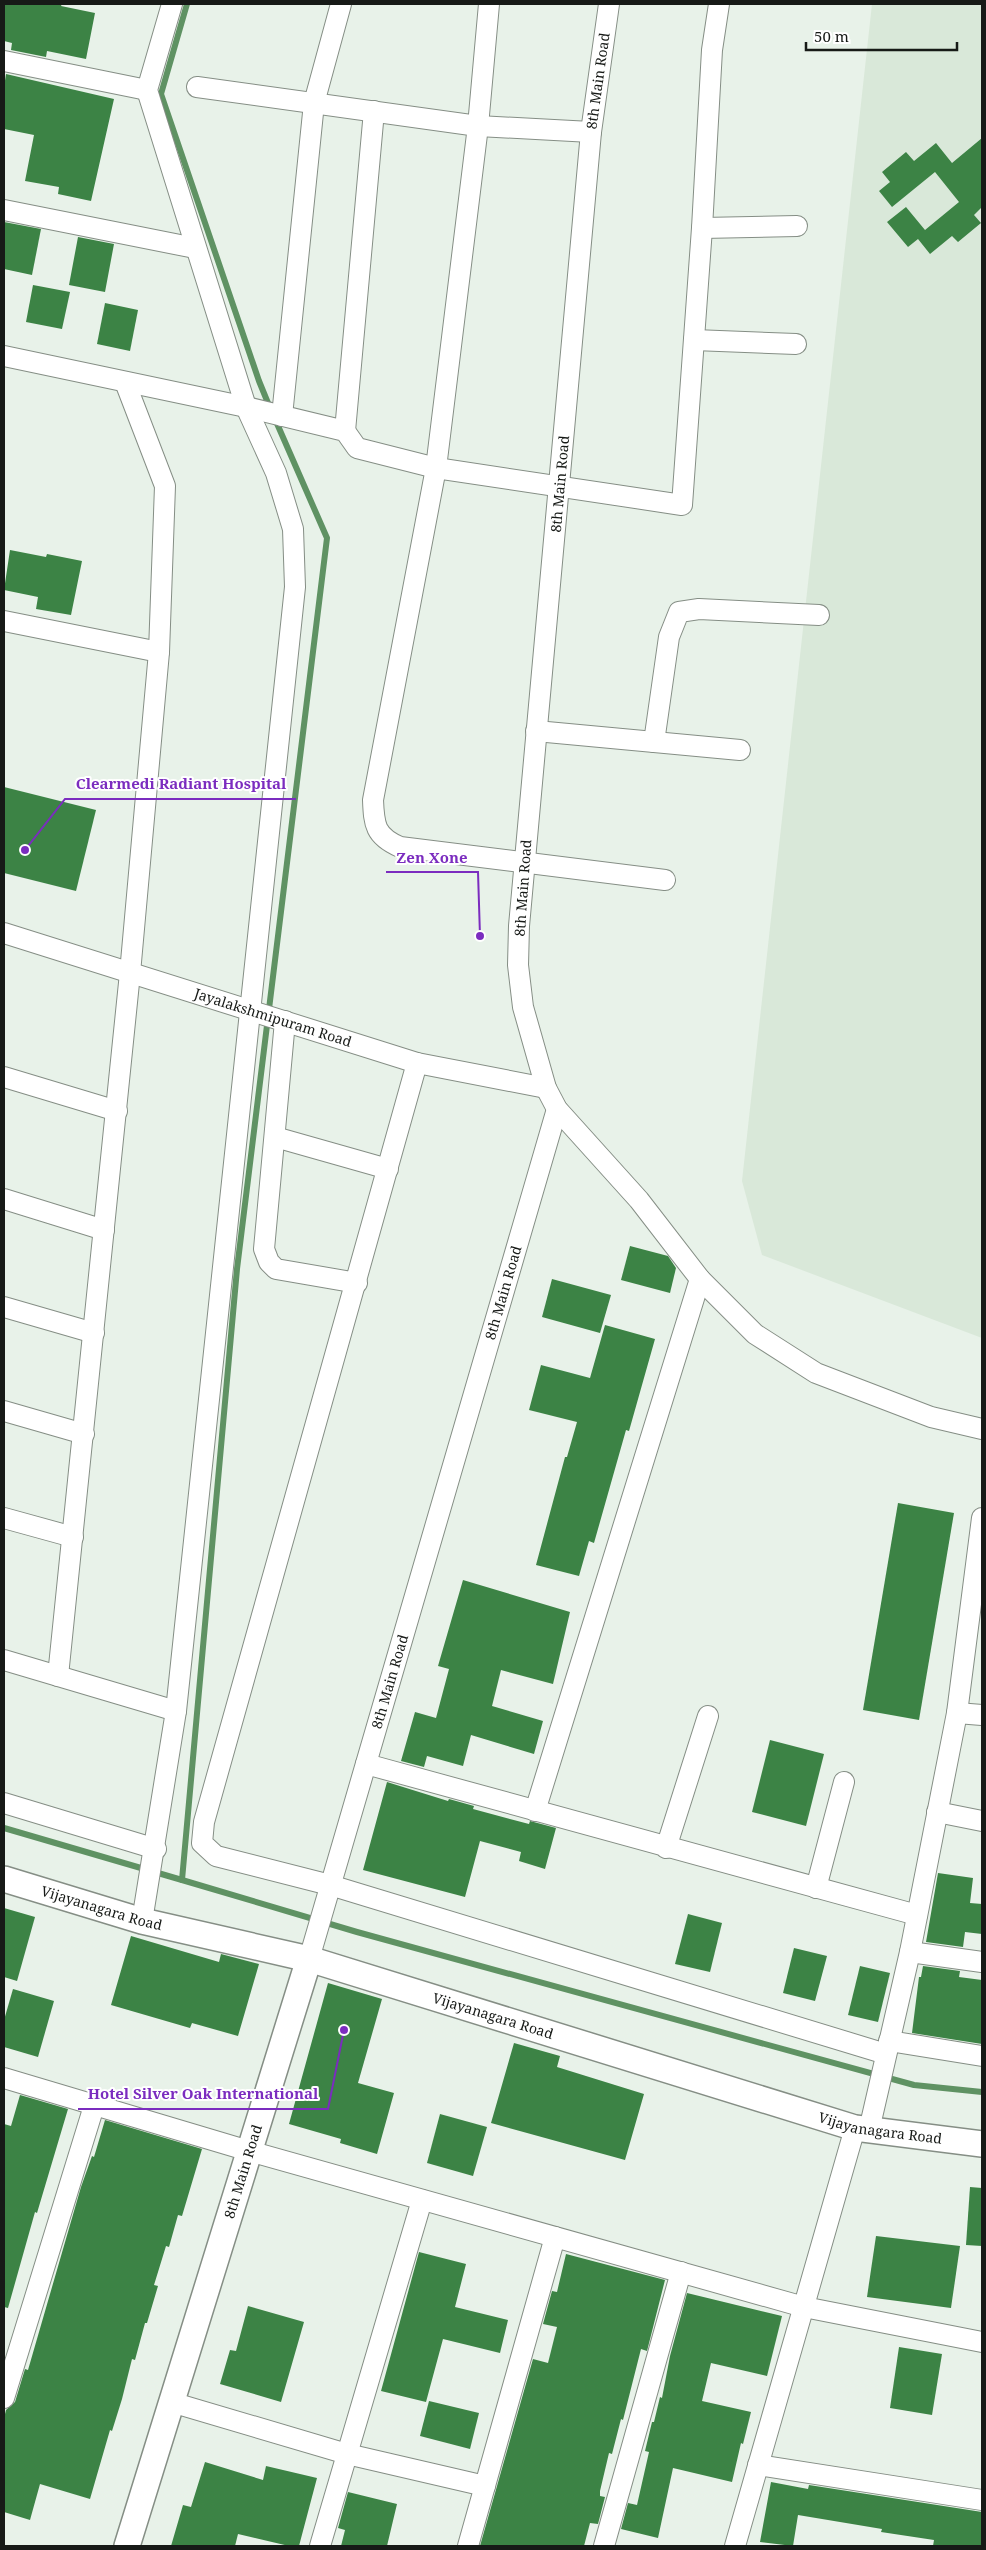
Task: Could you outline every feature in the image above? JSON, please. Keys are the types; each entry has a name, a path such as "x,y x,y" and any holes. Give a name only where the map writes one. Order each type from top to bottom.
{"street":[{"path":"142,1921 156,1849 176,1711 295,587 293,529 276,473 246,407 147,90 172,4"},
{"path":"282,416 314,103 340,4"},
{"path":"489,4 478,126 436,468 373,800 374,824 386,841 400,847 665,880"},
{"name":"8th Main Road","path":"126,2546 309,1959 557,1109 546,1088 523,1007 518,965 519,926 592,132 609,4"},
{"path":"4,356 246,407 345,431 358,448 436,468 682,505 702,228 712,50 719,4"},
{"path":"4,61 147,90"},
{"path":"198,87 478,126 592,132"},
{"path":"345,431 374,112"},
{"path":"4,210 195,248"},
{"path":"702,228 797,226"},
{"path":"694,340 796,344"},
{"path":"58,1676 130,973 159,652 165,486 125,382"},
{"path":"654,742 669,637 679,612 699,609 819,615"},
{"path":"4,620 159,652"},
{"path":"536,731 740,750"},
{"name":"Jayalakshmipuram Road","path":"4,933 417,1063 546,1088"},
{"path":"285,1021 264,1249 269,1262 276,1269 357,1283"},
{"path":"417,1063 357,1283 207,1812 202,1843 216,1856 330,1885 888,2048 982,2056"},
{"path":"4,1077 116,1110"},
{"path":"557,1109 639,1200 700,1279 756,1334 816,1373 931,1417 982,1429"},
{"path":"275,1137 388,1169"},
{"path":"4,1199 104,1230"},
{"path":"535,1812 700,1279"},
{"path":"4,1306 94,1333"},
{"path":"4,1411 84,1434"},
{"path":"4,1518 73,1537"},
{"path":"735,2546 804,2307 888,2048 910,1952 977,1606 982,1525"},
{"path":"4,1660 176,1711"},
{"path":"957,1713 982,1715"},
{"path":"666,1848 708,1716"},
{"path":"366,1764 666,1848 917,1915"},
{"path":"816,1888 844,1782"},
{"path":"4,1803 156,1849"},
{"path":"937,1812 982,1821"},
{"name":"Vijayanagara Road","path":"4,1879 142,1921 309,1959 862,2129 982,2144"},
{"path":"910,1952 982,1962"},
{"path":"4,2078 249,2151 804,2307 982,2342"},
{"path":"4,2398 94,2106"},
{"path":"320,2546 422,2200"},
{"path":"468,2546 555,2237"},
{"path":"604,2546 681,2272"},
{"path":"171,2402 347,2454 485,2486"},
{"path":"758,2465 982,2500"}],"shaded area":[{"path":"872,4 982,4 982,1338 762,1255 742,1181"}],"building":[{"path":"4,4 62,4 61,6 95,13 86,59 47,51 46,57 11,50 12,43 4,41"},
{"path":"6,74 114,99 91,201 58,194 59,187 25,181 34,135 4,129 4,87"},
{"path":"982,138 982,207 974,215 981,223 958,242 952,236 930,254 918,239 908,247 887,222 906,207 925,230 959,202 935,172 892,207 879,191 890,182 882,172 906,152 914,161 936,143 952,163"},
{"path":"4,222 41,229 32,275 4,269"},
{"path":"78,237 114,244 105,292 69,285"},
{"path":"33,285 70,292 62,329 26,322"},
{"path":"105,303 138,310 130,351 97,344"},
{"path":"10,550 46,557 47,554 82,561 71,615 36,609 38,597 4,590"},
{"path":"4,787 96,810 76,891 4,873"},
{"path":"630,1246 668,1256 676,1268 670,1293 621,1280"},
{"path":"552,1279 611,1295 600,1333 542,1317"},
{"path":"605,1325 655,1339 629,1431 626,1430 594,1543 589,1541 579,1576 536,1565 565,1457 567,1457 577,1422 529,1410 541,1365 590,1378"},
{"path":"898,1503 954,1513 919,1720 863,1710"},
{"path":"463,1580 570,1612 553,1684 501,1670 492,1706 543,1721 534,1754 471,1735 463,1766 427,1756 424,1767 401,1761 415,1712 436,1718 449,1669 438,1666"},
{"path":"770,1740 824,1754 806,1826 752,1812"},
{"path":"387,1782 448,1801 449,1799 474,1806 473,1809 529,1824 530,1821 556,1828 545,1869 519,1861 521,1852 480,1841 465,1897 363,1870"},
{"path":"938,1873 973,1878 970,1903 982,1904 982,1934 965,1932 963,1947 926,1942"},
{"path":"4,1908 35,1917 17,1981 4,1977"},
{"path":"688,1914 722,1923 710,1972 675,1964"},
{"path":"131,1936 219,1962 221,1954 259,1964 238,2036 192,2023 190,2028 111,2005"},
{"path":"794,1948 827,1956 815,2001 783,1993"},
{"path":"860,1966 890,1973 878,2022 848,2015"},
{"path":"923,1966 960,1971 959,1977 982,1980 982,2044 912,2033 919,1977 921,1977"},
{"path":"328,1983 382,1999 358,2083 394,2093 377,2154 340,2143 341,2139 289,2124"},
{"path":"13,1989 54,2001 38,2057 4,2047 4,2020"},
{"path":"514,2043 560,2056 557,2067 644,2094 625,2160 491,2123"},
{"path":"20,2095 68,2109 37,2213 35,2212 8,2308 4,2307 4,2124 11,2126"},
{"path":"440,2114 487,2127 473,2176 427,2163"},
{"path":"105,2120 202,2149 182,2216 178,2215 169,2247 166,2246 154,2285 158,2286 147,2323 145,2323 135,2360 132,2359 122,2399 112,2431 110,2430 90,2499 40,2484 30,2520 4,2512 4,2418 6,2410 15,2402 25,2369 28,2370 81,2187 92,2156 94,2157"},
{"path":"970,2187 982,2188 982,2246 966,2245"},
{"path":"876,2236 960,2246 951,2308 867,2297"},
{"path":"419,2252 466,2264 455,2307 508,2320 500,2353 443,2339 426,2402 381,2391"},
{"path":"566,2254 665,2280 647,2351 641,2349 623,2420 621,2419 612,2454 609,2453 600,2491 600,2496 605,2497 598,2524 590,2523 584,2546 480,2546 533,2359 548,2363 557,2327 543,2324 552,2291 557,2292"},
{"path":"687,2293 782,2316 767,2376 711,2363 702,2401 751,2412 743,2444 741,2443 732,2482 673,2468 658,2538 621,2529 628,2503 637,2505 649,2452 645,2451 660,2397 662,2398 670,2356"},
{"path":"248,2306 304,2322 281,2402 220,2384 230,2350 236,2351"},
{"path":"899,2347 942,2354 932,2415 890,2408"},
{"path":"429,2401 479,2413 470,2449 420,2436"},
{"path":"205,2462 263,2480 266,2466 317,2478 299,2546 289,2546 238,2534 235,2546 171,2546 183,2505 191,2507"},
{"path":"771,2482 808,2489 809,2485 982,2512 982,2546 933,2546 934,2540 881,2532 882,2529 798,2515 793,2546 760,2542"},
{"path":"348,2492 397,2504 387,2546 341,2546 345,2530 338,2528"}],"waterway":[{"path":"187,4 161,94 259,381 270,408"},
{"path":"275,419 327,538 237,1269 182,1880 357,1932 914,2085 982,2092"},
{"path":"4,1828 182,1880"}],"place":[{"name":"Clearmedi Radiant Hospital","path":"25,850"},
{"name":"Zen Xone","path":"480,936"},
{"name":"Hotel Silver Oak International","path":"344,2030"}]}
